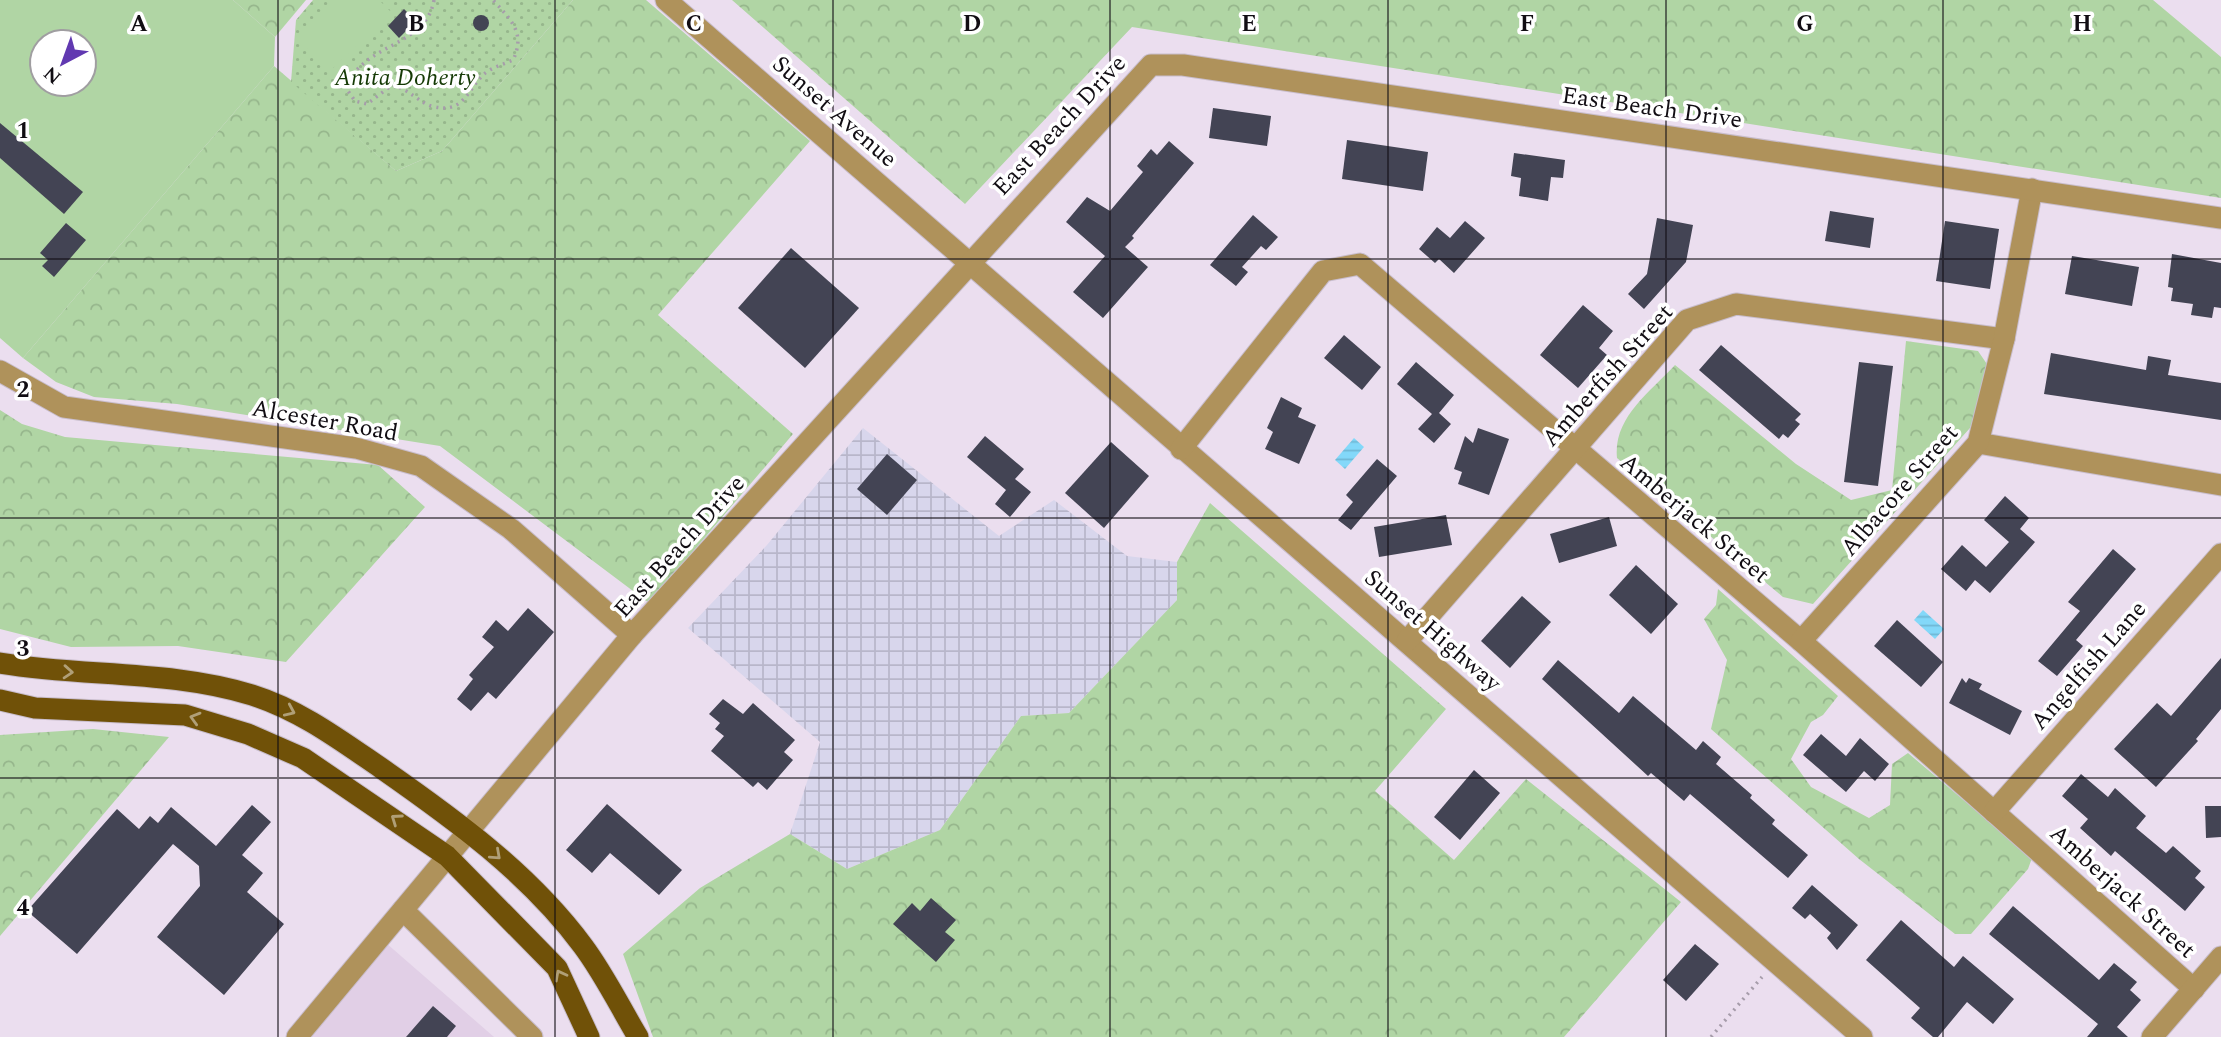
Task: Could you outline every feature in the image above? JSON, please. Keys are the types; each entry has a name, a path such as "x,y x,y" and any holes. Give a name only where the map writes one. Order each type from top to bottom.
{"main road":[{"path":"0,663 44,671 192,681 254,696 315,723 467,830 541,896 584,947 638,1037"},
{"path":"0,700 35,708 185,715 248,734 303,758 447,856 557,968 589,1037"}],"street":[{"name":"Sunset Avenue","path":"666,0 970,262"},
{"name":"East Beach Drive","path":"297,1037 632,635 1151,65 1197,67 2221,218"},
{"name":"Albacore Street","path":"1801,641 1978,443 2004,339 2032,189"},
{"name":"Sunset Highway","path":"970,262 1181,449 1407,641 1862,1037"},
{"name":"Amberjack Street","path":"1181,449 1323,271 1360,264 1574,450 1801,641 2194,989"},
{"name":"Amberfish Street","path":"1407,641 1687,320 1736,304 2004,339"},
{"name":"Alcester Road","path":"0,371 64,407 356,448 421,466 511,530 632,635"},
{"path":"1978,443 2221,485"},
{"name":"Angelfish Lane","path":"1994,811 2221,554"},
{"path":"403,911 532,1037"},
{"path":"2151,1037 2221,957"}],"path":[{"path":"434,0 432,11 417,31 369,56 352,73 346,88 355,101 367,104 392,85 415,94 426,105 442,109 466,101 484,74 513,60 519,48 517,28 493,0"},
{"path":"1711,1037 1775,962"}],"shaded area":[{"path":"863,428 999,536 1054,500 1127,556 1177,562 1177,600 1069,713 1021,716 940,830 847,869 790,834 820,742 688,628 767,545"},
{"path":"386,943 494,1037 305,1037"}],"green space":[{"path":"0,0 233,0 275,37 274,66 23,358 0,338"},
{"path":"233,0 306,0 275,37"},
{"name":"Anita Doherty","path":"313,0 573,0 442,151 396,171 291,82 296,20"},
{"path":"335,0 379,0 392,13 329,72 296,36"},
{"path":"573,0 646,0 810,141 658,315 793,434 649,603 440,446 177,404 94,397 56,382 23,358 274,66 396,171 442,151"},
{"path":"732,0 2153,0 2221,57 2221,198 1132,27 965,204"},
{"path":"1906,341 1978,351 1991,370 1970,428 1813,604 1783,597 1617,458 1617,444 1627,418 1644,396 1675,365 1796,464 1851,500 1892,490"},
{"path":"0,410 22,424 65,437 378,465 425,507 286,662 178,646 71,647 0,629"},
{"path":"1210,503 1446,709 1375,791 1454,860 1526,779 1681,902 1564,1037 653,1037 623,954 700,888 790,834 847,869 940,830 1021,716 1069,713 1177,600 1177,562"},
{"path":"1718,589 1838,696 1823,715 1811,722 1791,759 1811,787 1869,818 1890,805 1892,764 1908,753 2032,858 2028,869 1971,934 1955,934 1859,859 1711,729 1727,660 1704,619 1716,605"},
{"path":"93,729 169,737 0,936 0,735"}],"water":[{"path":"1354,438 1364,447 1345,469 1335,460"},
{"path":"1923,610 1944,629 1935,639 1914,620"}],"building":[{"path":"404,9 416,21 399,38 388,26"},
{"path":"481,15 487,17 487,29 481,31 475,29 473,23 475,17"},
{"path":"1213,108 1271,116 1267,146 1209,138"},
{"path":"0,123 83,192 64,214 0,158"},
{"path":"1347,140 1428,152 1423,191 1342,179"},
{"path":"1169,141 1194,163 1125,247 1148,267 1103,318 1073,292 1105,256 1066,222 1087,197 1110,211 1143,172 1137,166 1151,149 1157,155"},
{"path":"1514,153 1565,160 1563,178 1551,177 1548,201 1519,196 1521,178 1511,176"},
{"path":"1830,211 1874,218 1870,248 1825,241"},
{"path":"1253,215 1278,237 1266,250 1261,246 1242,267 1248,272 1236,286 1210,265"},
{"path":"1657,218 1693,225 1686,262 1644,309 1628,294 1647,274"},
{"path":"1465,221 1485,238 1454,273 1439,259 1435,263 1419,249 1437,227 1450,238"},
{"path":"1945,221 1999,229 1990,289 1936,281"},
{"path":"66,223 86,240 54,277 42,266 48,260 40,253"},
{"path":"791,248 859,308 805,368 738,308"},
{"path":"2172,254 2221,263 2221,308 2214,307 2212,318 2191,315 2193,304 2171,301 2173,288 2168,287"},
{"path":"2072,256 2139,267 2132,306 2065,294"},
{"path":"1583,305 1613,331 1599,348 1607,355 1578,388 1540,355"},
{"path":"1344,335 1381,367 1362,390 1324,358"},
{"path":"1721,345 1801,414 1795,420 1800,424 1788,438 1783,434 1779,439 1699,370"},
{"path":"2051,353 2146,370 2148,356 2171,360 2168,375 2221,383 2221,420 2044,394"},
{"path":"1416,362 1454,395 1439,413 1451,424 1434,443 1418,429 1432,414 1397,384"},
{"path":"1859,362 1893,366 1878,486 1844,482"},
{"path":"1281,397 1302,408 1298,417 1316,425 1299,464 1265,449 1273,432 1267,428"},
{"path":"1478,428 1509,439 1489,495 1458,484 1462,472 1454,469 1465,436 1473,443"},
{"path":"985,436 1024,469 1015,479 1031,492 1010,517 995,504 1006,490 967,457"},
{"path":"1111,442 1149,476 1104,528 1065,493"},
{"path":"887,454 917,480 887,515 857,489"},
{"path":"1377,459 1397,476 1351,530 1338,520 1353,502 1346,495"},
{"path":"2005,496 2029,518 2020,529 2035,542 1990,593 1975,580 1966,591 1941,569 1962,545 1986,567 2009,542 1984,520"},
{"path":"1446,515 1452,545 1379,557 1374,527"},
{"path":"1609,517 1617,546 1559,563 1550,534"},
{"path":"2113,549 2136,569 2076,640 2083,646 2057,676 2038,661 2080,611 2068,602"},
{"path":"1636,565 1678,604 1651,634 1609,595"},
{"path":"1522,596 1551,622 1510,668 1481,641"},
{"path":"528,608 554,632 496,699 488,692 471,711 457,699 473,679 469,675 494,647 482,637 496,620 508,631"},
{"path":"1897,620 1943,662 1921,687 1874,646"},
{"path":"2221,658 2221,709 2196,739 2198,741 2156,787 2114,749 2157,703 2171,716"},
{"path":"1558,660 1619,713 1633,696 1696,750 1703,741 1721,757 1716,764 1752,795 1750,798 1775,820 1772,824 1808,855 1788,878 1690,794 1684,801 1651,773 1648,776 1542,679"},
{"path":"1962,678 1966,683 1969,678 1982,684 1979,689 2022,711 2010,735 1949,703"},
{"path":"723,699 743,714 753,703 795,740 784,752 793,760 767,790 758,782 753,787 711,751 724,736 715,729 720,723 709,714"},
{"path":"1821,734 1846,756 1860,738 1889,764 1875,781 1864,771 1846,792 1803,755"},
{"path":"1474,770 1500,793 1460,840 1434,817"},
{"path":"2081,774 2108,797 2115,788 2146,816 2136,828 2166,853 2173,846 2201,871 2195,878 2205,887 2185,911 2115,851 2111,856 2080,828 2088,819 2062,796"},
{"path":"607,804 682,870 659,895 610,853 592,873 566,850"},
{"path":"252,805 271,822 242,855 263,873 247,892 284,924 224,995 157,937 200,886 199,866 173,844 77,954 27,911 117,809 139,829 150,816 158,823 171,807 216,846"},
{"path":"2205,806 2221,806 2221,837 2206,838"},
{"path":"1812,885 1858,925 1837,950 1827,938 1831,933 1810,914 1805,919 1792,908"},
{"path":"931,898 956,920 945,932 955,940 936,962 893,924 912,903 920,911"},
{"path":"2013,906 2099,980 2114,963 2137,982 2130,990 2141,1000 2117,1027 2128,1037 2087,1037 2098,1024 1989,934"},
{"path":"1901,920 1954,967 1963,956 2014,999 1993,1024 1967,1002 1938,1037 1933,1037 1911,1018 1920,1008 1866,960"},
{"path":"1695,944 1719,964 1686,1001 1663,980"},
{"path":"433,1006 456,1026 447,1037 406,1037"}]}
